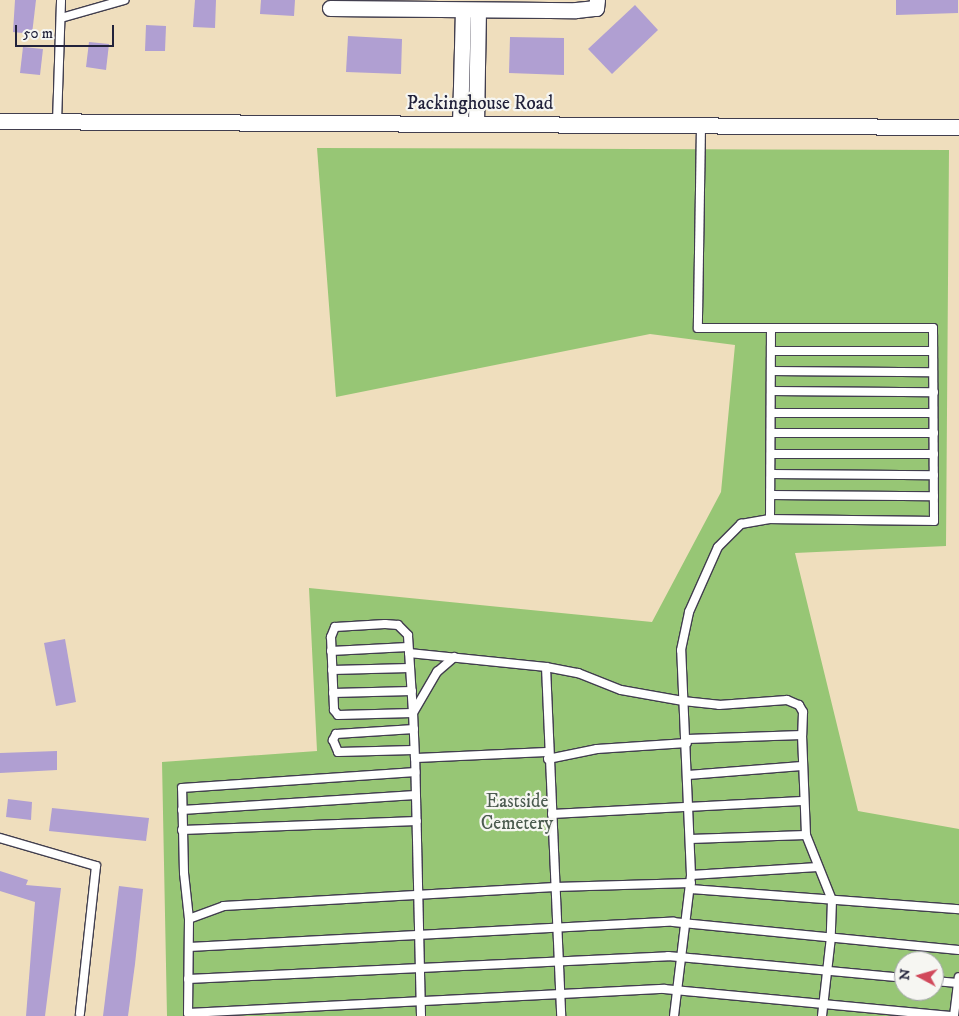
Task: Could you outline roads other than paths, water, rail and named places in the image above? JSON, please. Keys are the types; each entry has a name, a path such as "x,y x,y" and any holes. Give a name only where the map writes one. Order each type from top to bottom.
{"street":[{"path":"328,4 440,5 471,10 499,5 576,10 596,8 597,0"},
{"path":"460,124 471,10"},
{"path":"471,10 476,124"},
{"name":"Packinghouse Road","path":"0,121 959,127"}],"lane":[{"path":"57,122 61,0"},
{"path":"61,18 124,0"},
{"path":"674,1016 691,882 687,741 680,674 684,631 718,547 741,524 770,519 934,521 933,328 698,328 701,126"},
{"path":"770,519 771,328"},
{"path":"771,351 933,351"},
{"path":"771,371 933,372"},
{"path":"771,392 934,392"},
{"path":"771,413 934,413"},
{"path":"771,433 934,433"},
{"path":"771,454 934,454"},
{"path":"770,474 934,475"},
{"path":"771,495 934,496"},
{"path":"413,713 338,715 334,710 331,651 331,637 335,627 398,624 408,636 412,691 414,729 420,895 421,1016"},
{"path":"331,651 409,650 546,667 578,673 621,690 719,705 786,700 799,704 803,712 802,802 806,835 832,900 831,938 822,1016"},
{"path":"413,713 437,672 454,657"},
{"path":"546,667 548,755 559,961 560,1016"},
{"path":"332,670 410,668"},
{"path":"333,693 412,691"},
{"path":"414,729 336,734 333,740 338,752 548,755 687,741 802,735"},
{"path":"688,774 802,766"},
{"path":"415,772 182,788 182,830 189,920 188,1014 560,994 676,990 952,1016 959,980 944,981"},
{"path":"182,810 416,795"},
{"path":"552,814 689,805 802,802"},
{"path":"182,830 417,820"},
{"path":"690,839 806,835"},
{"path":"0,838 96,866 80,1014"},
{"path":"189,920 224,906 555,887 691,882 818,867"},
{"path":"691,882 832,900 959,909"},
{"path":"189,946 685,923 959,950"},
{"path":"188,979 680,957 894,977"}],"park label":[{"name":"Eastside Cemetery","path":"517,813"}]}
